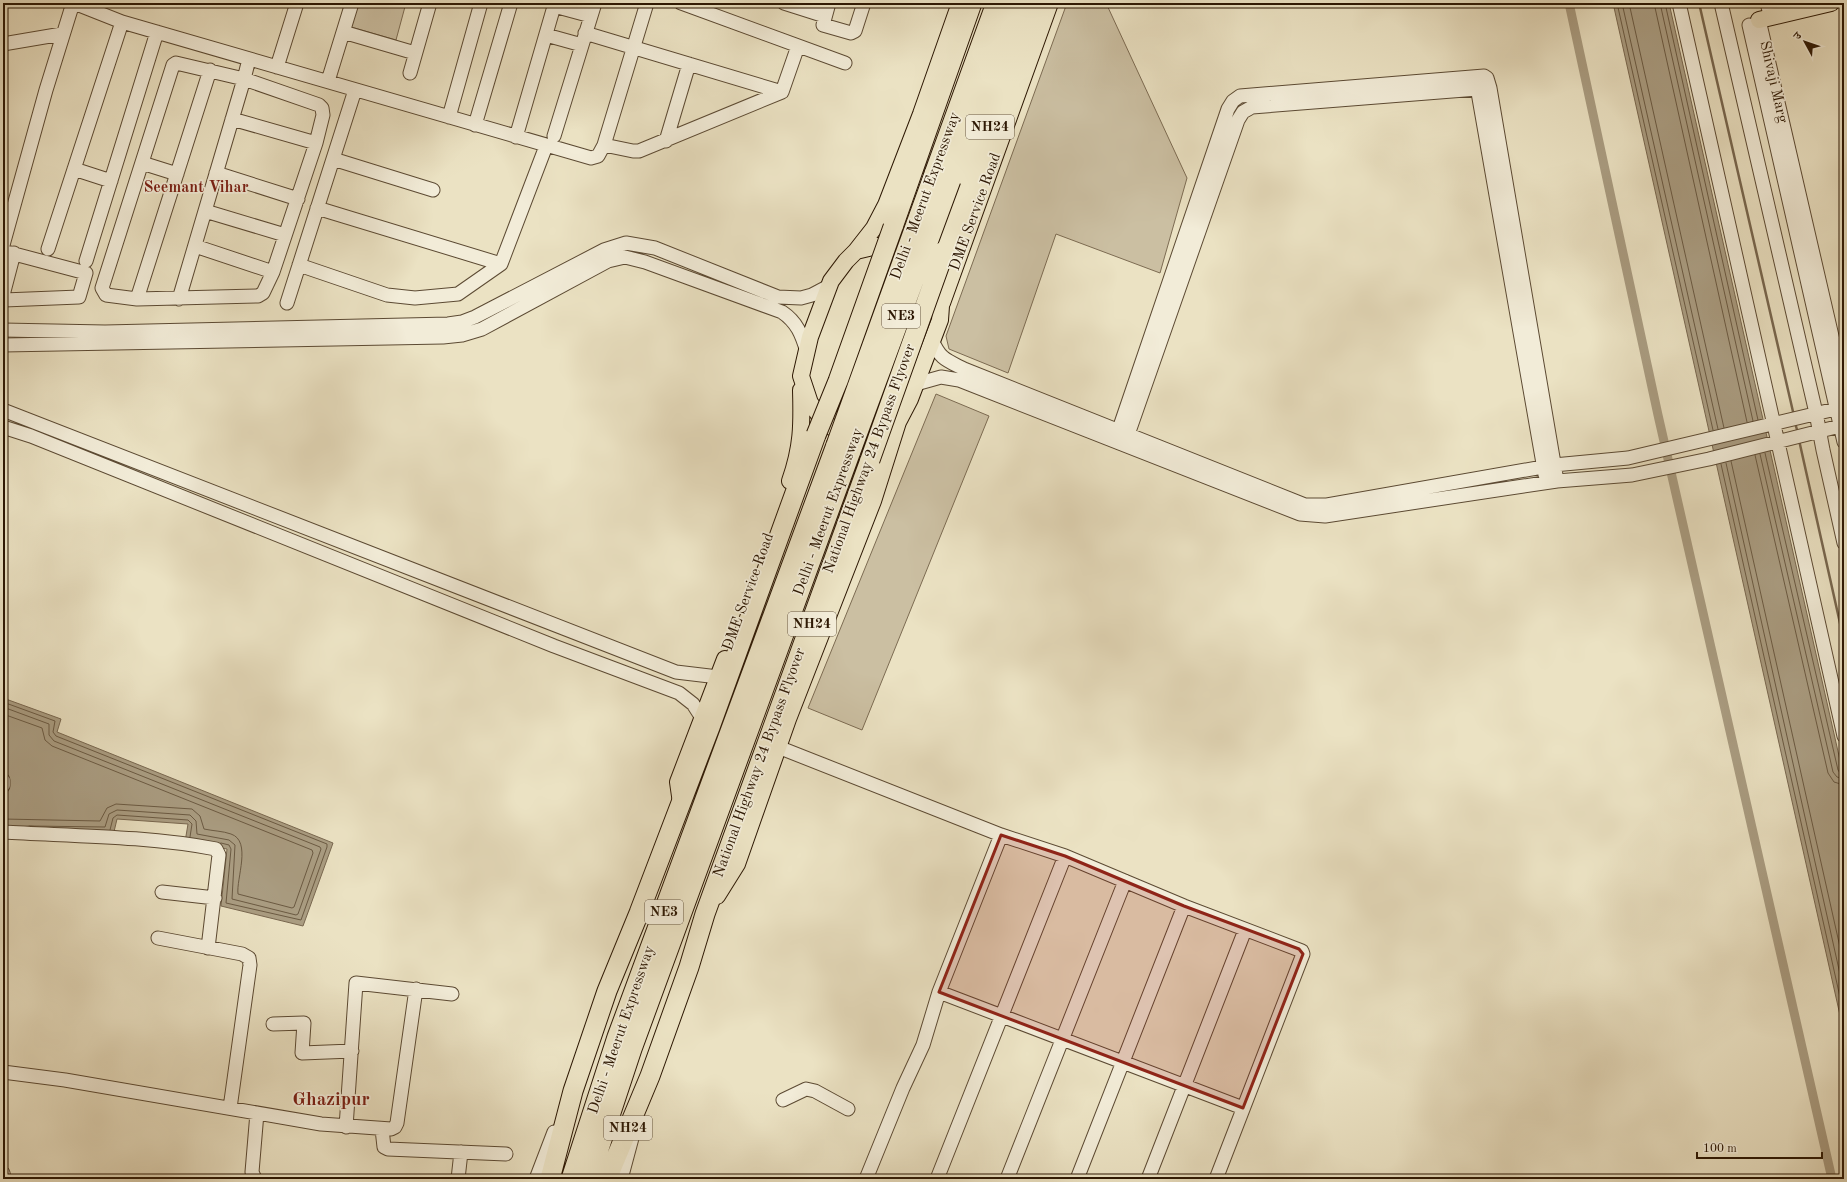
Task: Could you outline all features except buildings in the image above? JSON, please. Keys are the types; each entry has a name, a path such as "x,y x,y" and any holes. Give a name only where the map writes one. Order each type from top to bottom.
{"highway":[{"path":"550,1179 573,1091 607,991 639,913 681,803 706,722 838,381 972,3"},
{"name":"Delhi - Meerut Expressway","path":"943,177 996,3"},
{"name":"Delhi - Meerut Expressway","path":"590,1179 632,1049 769,651 943,177 1014,3"},
{"name":"National Highway 24 Bypass Flyover","path":"705,914 1034,3"},
{"name":"Delhi - Meerut Expressway","path":"571,1179 617,1037 769,651"},
{"path":"571,1179 639,913"},
{"name":"NH24","path":"689,967 705,914"},
{"path":"590,1179 662,1008 689,967"},
{"path":"650,1076 689,967"},
{"name":"NH24","path":"607,1179 650,1076"}],"main road":[{"path":"856,252 874,228 886,206 921,114 960,3"},
{"name":"DME Service Road","path":"940,308 1050,3"},
{"name":"Shivaji Marg","path":"1761,17 1800,7 1831,3"},
{"path":"705,914 737,864 778,747 873,501 898,422 916,384 940,320 942,292 935,274 912,253 884,246 856,252"},
{"name":"DME Service Road","path":"706,722 718,677 796,462 802,430 801,376 810,337 829,286 846,261 856,252"},
{"path":"801,376 810,403 827,425 850,435 870,438 888,431 898,422"}],"street":[{"path":"3,245 6,223 62,34 73,3 101,7 122,22 516,137 550,141 591,158 598,156 604,145 647,3"},
{"path":"277,67 297,3"},
{"path":"328,81 352,3"},
{"path":"410,73 430,3"},
{"path":"449,117 481,3"},
{"path":"475,125 511,3"},
{"path":"299,265 387,295 415,298 458,294 501,264 550,141 584,39 594,3"},
{"path":"681,3 845,63"},
{"path":"784,3 825,16"},
{"path":"829,3 823,25 852,33 864,3"},
{"path":"1679,3 1844,736"},
{"path":"1722,3 1816,413 1813,433 1844,543"},
{"path":"516,137 555,4 591,16"},
{"name":"Shivaji Marg","path":"1761,17 1798,216 1840,407 1844,442"},
{"path":"48,249 74,168 96,116 122,22"},
{"path":"86,261 157,32"},
{"path":"343,32 416,53"},
{"path":"3,44 62,34"},
{"path":"546,35 584,39 633,47 782,92"},
{"path":"604,145 636,151 666,141 782,92 798,46"},
{"path":"179,299 249,59"},
{"path":"176,63 210,70 244,79 319,105 323,115 316,143 273,272 263,293 258,296 137,299 106,295 102,288 174,64 176,63"},
{"path":"666,141 689,64"},
{"path":"137,299 210,70"},
{"path":"1121,438 1228,108 1233,101 1240,96 1480,84 1552,482"},
{"path":"287,303 355,90"},
{"path":"232,119 316,143"},
{"path":"333,159 433,190"},
{"path":"142,163 177,174"},
{"path":"74,168 111,180"},
{"path":"216,173 298,199"},
{"path":"317,208 501,264"},
{"path":"205,211 285,235"},
{"name":"Shivaji Marg","path":"1798,216 1844,388"},
{"path":"3,330 105,332 448,324 462,322 475,317 604,250 626,243 655,248 778,297 801,298 812,295 829,286"},
{"path":"195,246 273,272"},
{"path":"654,265 655,248"},
{"path":"8,252 86,273 79,297 4,300 3,295 8,252"},
{"path":"3,345 443,337 462,335 482,329 608,261 625,257 654,265 782,312 797,326 802,335 806,352"},
{"path":"932,340 938,354 964,369 1300,514 1325,516 1552,482 1632,475 1709,459 1842,425"},
{"path":"916,384 941,377 959,380 1305,505 1327,506 1549,466 1628,458 1840,407"},
{"path":"3,410 676,672 718,677"},
{"path":"3,427 38,439 554,646 679,693 693,704 706,722"},
{"path":"778,747 1001,835 1064,856 1245,930 1299,949 1303,954 1216,1179"},
{"path":"3,780 3,786"},
{"path":"3,832 103,837 194,845 216,849 219,855 208,948"},
{"path":"866,1179 903,1088 923,1045 939,992 1001,835"},
{"path":"939,1178 1064,856"},
{"path":"1007,1179 1125,881"},
{"path":"162,892 214,898"},
{"path":"1077,1179 1184,906"},
{"path":"1148,1179 1245,930"},
{"path":"158,938 242,954 249,958 250,965 230,1108"},
{"path":"346,1127 356,983 452,994"},
{"path":"3,1072 65,1080 321,1124 346,1127 391,1129 395,1127 397,1123 416,989"},
{"path":"939,992 1243,1108"},
{"path":"273,1024 304,1023 302,1053 352,1051"},
{"path":"621,1179 650,1076"},
{"path":"783,1100 806,1090 815,1090 848,1108"},
{"path":"536,1179 569,1096 573,1091"},
{"path":"255,1179 252,1172 257,1113"},
{"path":"382,1129 382,1144 388,1149 506,1154"},
{"path":"458,1179 461,1152"},
{"path":"3,1173 4,1179"}],"highlighted area":[{"path":"1001,835 1065,856 1184,906 1299,949 1303,954 1243,1108 939,992"}],"shaded area":[{"path":"358,3 406,3 396,40 351,27"},
{"path":"1067,3 1106,3 1187,178 1160,273 1056,234 1008,373 949,349 946,336"},
{"path":"936,394 989,416 862,730 808,708"}],"water":[{"path":"1613,3 1669,3 1844,778 1844,1033"},
{"path":"3,698 61,719 57,732 333,843 303,926 221,906 227,849 185,842 188,824 117,819 113,836 3,834"}],"waterway":[{"path":"1569,3 1658,415 1832,1179"},
{"path":"1699,3 1794,416"},
{"path":"1795,423 1798,433"},
{"path":"1799,440 1844,641"}],"district":[{"name":"Seemant Vihar","path":"196,188"},
{"name":"Ghazipur","path":"331,1100"}]}
